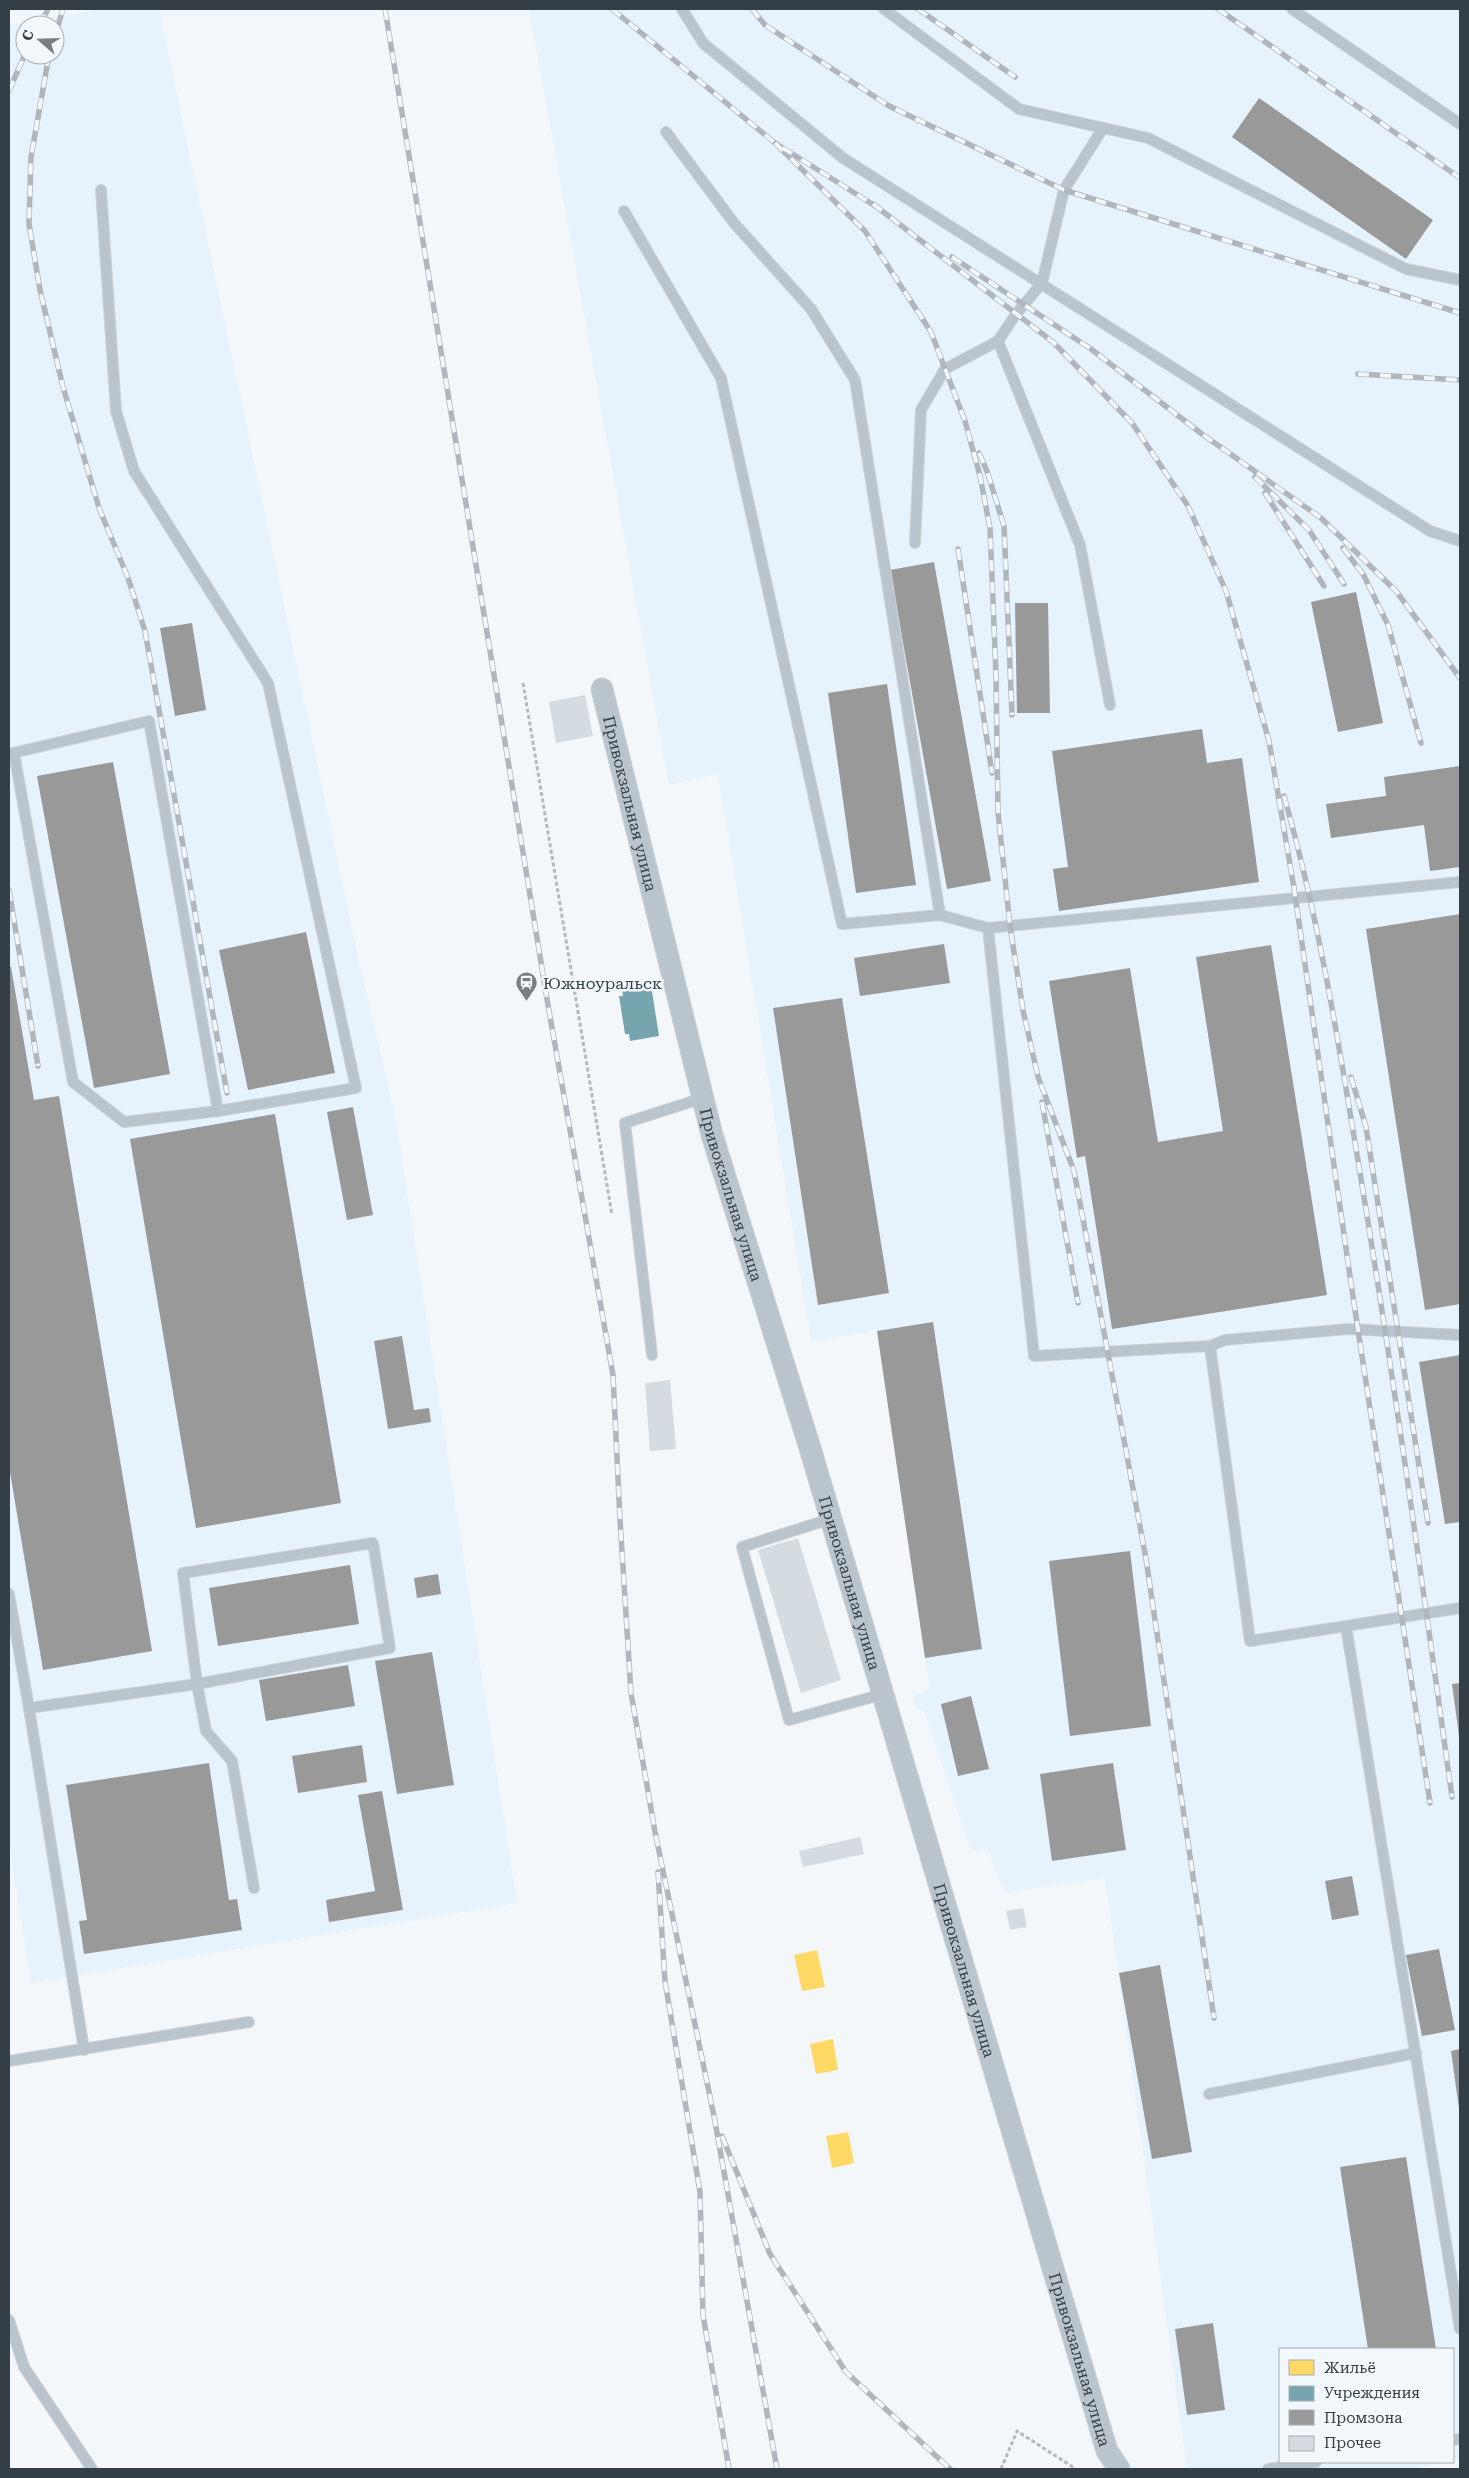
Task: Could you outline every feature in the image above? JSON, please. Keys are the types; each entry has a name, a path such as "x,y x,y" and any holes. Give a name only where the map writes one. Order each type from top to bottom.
{"street":[{"name":"Привокзальная улица","path":"602,689 712,1135 883,1694 1107,2451 1118,2469"}],"lane":[{"path":"682,9 703,43 843,158 1430,531 1460,541"},
{"path":"884,9 1019,109 1148,138 1406,269 1460,280"},
{"path":"1292,9 1460,124"},
{"path":"916,543 921,410 945,369 998,341 1016,314 1042,283 1064,190 1103,128"},
{"path":"666,132 734,223 811,309 855,380 940,915"},
{"path":"101,190 116,411 134,471 268,683 356,1088 218,1111 124,1122 73,1082 11,754 149,721 218,1111"},
{"path":"624,211 721,378 842,924 940,915 988,928 1460,882"},
{"path":"998,341 1080,545 1110,705"},
{"path":"988,928 1034,1356 1210,1346 1224,1340 1348,1329 1460,1335"},
{"path":"652,1355 625,1123 703,1098"},
{"path":"1210,1346 1250,1641 1460,1608"},
{"path":"830,1519 742,1546 789,1720 883,1694"},
{"path":"29,1708 197,1684 390,1648 373,1543 183,1573 197,1684 206,1730 232,1762 254,1888"},
{"path":"9,1594 84,2050"},
{"path":"1346,1626 1460,2329"},
{"path":"9,2061 248,2022"},
{"path":"1209,2094 1416,2053"},
{"path":"9,2320 24,2367 92,2469"},
{"path":"1268,2469 1309,2463"}],"path":[{"path":"523,683 612,1215"},
{"path":"1001,2469 1016,2431 1076,2469"}],"shaded area":[{"path":"103,9 159,9 353,934 396,1121 517,1903 31,1983 9,1842 9,25 15,24 15,65 65,65 65,15"},
{"path":"529,9 1460,9 1460,2460 1454,2461 1454,2348 1279,2348 1279,2463 1443,2463 1407,2469 1187,2469 1105,1878 1005,1893 987,1848 971,1851 924,1710 918,1711 912,1696 930,1690 877,1331 811,1341 718,774 669,785"}],"building: Жильё":[{"path":"817,1950 825,1987 802,1991 794,1955"},
{"path":"833,2039 838,2070 816,2074 810,2044"},
{"path":"848,2132 854,2163 832,2168 826,2136"}],"building: Учреждения":[{"name":"Южноуральск","path":"651,985 659,1036 630,1041 629,1034 625,1034 619,996 623,996 622,989"}],"building: Промзона":[{"path":"1259,98 1433,220 1406,259 1232,137"},
{"path":"934,562 991,881 947,889 890,570"},
{"path":"1356,592 1383,723 1338,732 1311,602"},
{"path":"1015,603 1048,603 1050,713 1017,713"},
{"path":"192,623 206,710 175,716 160,628"},
{"path":"887,684 916,885 856,893 828,693"},
{"path":"1202,729 1207,763 1242,758 1259,882 1059,911 1053,869 1068,867 1052,751"},
{"path":"113,762 170,1074 94,1088 37,776"},
{"path":"1460,766 1460,867 1430,871 1424,825 1331,838 1326,804 1386,796 1384,777"},
{"path":"1460,914 1460,1304 1425,1310 1366,929"},
{"path":"306,932 335,1073 248,1090 219,950"},
{"path":"944,944 950,983 860,996 854,958"},
{"path":"1271,945 1327,1295 1112,1329 1085,1156 1077,1158 1049,981 1130,968 1158,1142 1223,1131 1196,957"},
{"path":"9,967 11,967 34,1100 59,1096 152,1651 43,1670 9,1466"},
{"path":"842,998 889,1293 818,1305 773,1008"},
{"path":"353,1107 373,1215 347,1220 327,1112"},
{"path":"275,1114 341,1503 196,1528 130,1139"},
{"path":"933,1322 982,1649 925,1658 877,1331"},
{"path":"402,1336 414,1410 429,1408 431,1422 388,1429 374,1341"},
{"path":"1460,1355 1460,1522 1445,1524 1419,1362"},
{"path":"1130,1551 1151,1726 1070,1736 1049,1561"},
{"path":"350,1565 359,1624 218,1646 209,1588"},
{"path":"438,1574 441,1594 417,1598 414,1578"},
{"path":"432,1652 454,1785 397,1794 375,1661"},
{"path":"348,1665 355,1706 266,1721 259,1680"},
{"path":"1460,1683 1460,1736 1459,1736 1452,1684"},
{"path":"971,1696 989,1769 958,1776 941,1704"},
{"path":"362,1745 367,1782 298,1793 292,1756"},
{"path":"209,1763 229,1900 237,1899 242,1930 84,1954 79,1921 87,1920 66,1785"},
{"path":"1113,1763 1126,1850 1052,1861 1040,1774"},
{"path":"382,1791 403,1910 329,1922 326,1900 375,1891 358,1795"},
{"path":"1352,1876 1359,1915 1332,1920 1325,1881"},
{"path":"1439,1949 1455,2030 1422,2036 1406,1955"},
{"path":"1160,1965 1192,2152 1152,2159 1119,1973"},
{"path":"1460,2049 1460,2109 1459,2109 1451,2051"},
{"path":"1406,2157 1436,2348 1368,2348 1340,2167"},
{"path":"1213,2323 1225,2410 1187,2415 1175,2329"}],"building: Прочее":[{"path":"585,695 593,736 556,743 549,702"},
{"path":"670,1380 676,1449 650,1451 645,1383"},
{"path":"798,1538 841,1680 801,1693 758,1550"},
{"path":"860,1837 864,1854 803,1867 799,1851"},
{"path":"1023,1908 1027,1927 1010,1930 1006,1911"}],"railway":[{"path":"45,15 48,9"},
{"path":"61,15 63,9"},
{"path":"385,9 548,1005 613,1375 631,1693 655,1832 714,2116 777,2469"},
{"path":"612,9 775,143 877,207"},
{"path":"752,9 765,25 889,106 1064,190 1460,313"},
{"path":"918,9 1015,77"},
{"path":"1218,9 1460,178"},
{"path":"9,91 20,65"},
{"path":"47,65 31,157 29,224 40,290 63,387 99,508 128,578 145,631 227,1093"},
{"path":"775,143 865,231 931,332 965,421 980,476 990,528 996,675 998,812 1010,926 1023,1010 1038,1077 1074,1171 1146,1559 1214,2018"},
{"path":"873,204 1053,342 1132,423 1188,506 1226,591 1269,741 1294,888 1353,1297 1430,1803"},
{"path":"952,257 1091,349 1202,434 1321,518 1396,591 1460,678"},
{"path":"1358,374 1460,380"},
{"path":"979,453 987,471 1004,526 1012,715"},
{"path":"1255,477 1309,530 1344,584"},
{"path":"1265,493 1324,586"},
{"path":"1343,548 1363,574 1388,625 1421,743"},
{"path":"958,549 992,773"},
{"path":"1284,796 1309,894 1347,1091 1398,1418 1452,1797"},
{"path":"9,890 38,1066"},
{"path":"1351,1077 1366,1127 1428,1523"},
{"path":"1042,1102 1078,1303"},
{"path":"658,1872 665,1981 700,2192 703,2315 729,2469"},
{"path":"722,2136 770,2254 846,2372 950,2469"}],"place":[{"name":"Южноуральск","path":"527,1002"}]}
